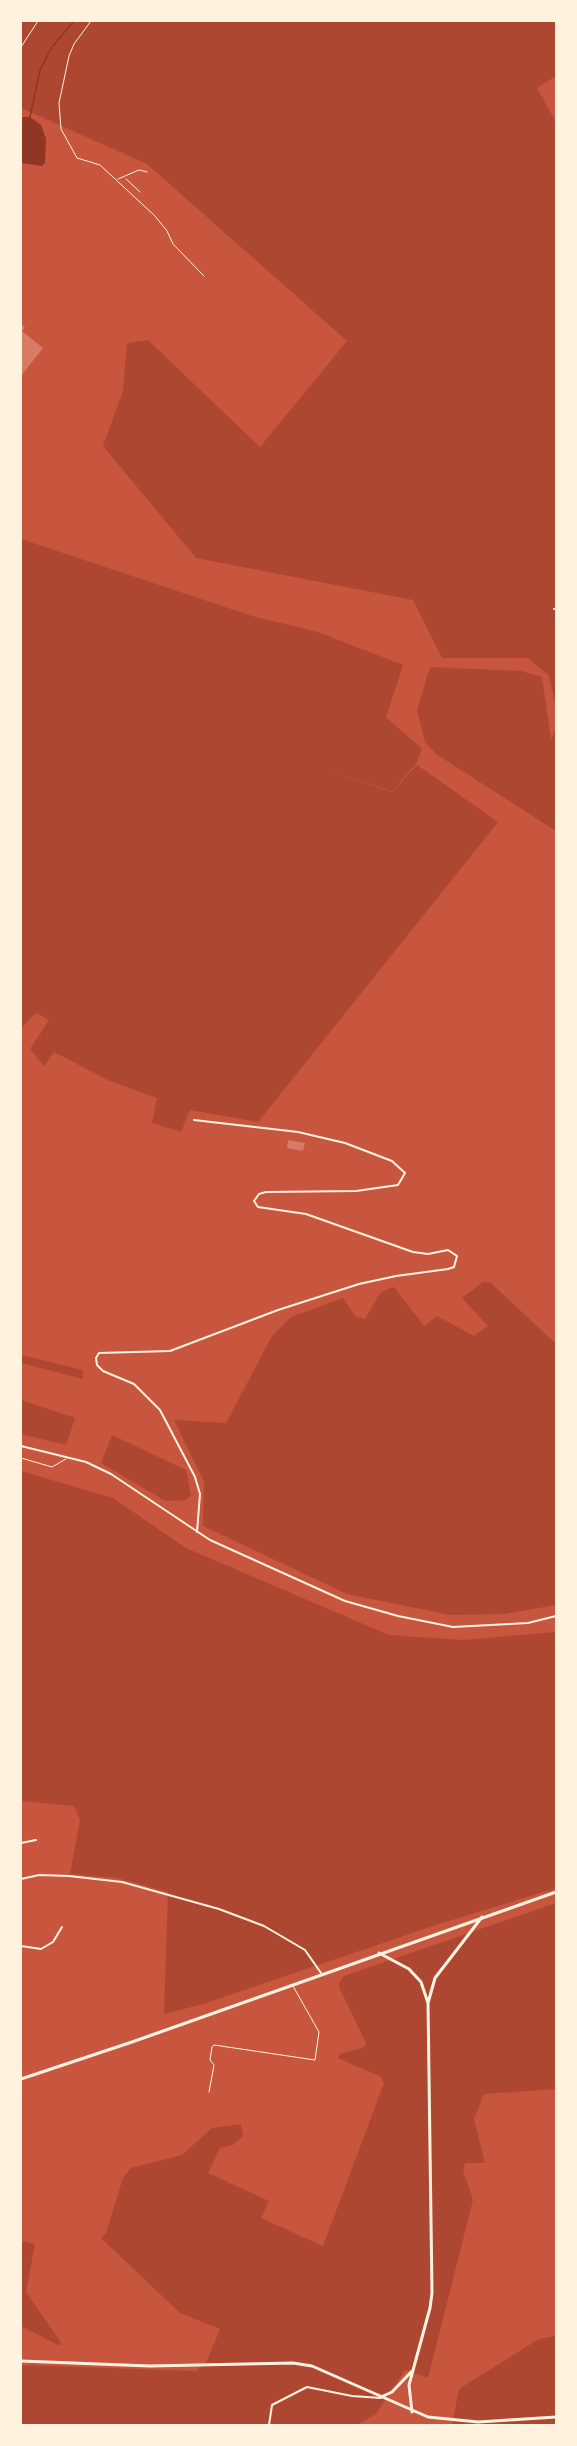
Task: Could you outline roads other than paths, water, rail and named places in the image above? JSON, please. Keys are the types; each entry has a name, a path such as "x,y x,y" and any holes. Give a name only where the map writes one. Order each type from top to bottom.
{"main road":[{"path":"21,2079 556,1892"},
{"path":"412,2412 409,2391 432,2293 428,2003 435,1978 483,1916"},
{"path":"379,1953 409,1969 421,1982 428,2003"},
{"path":"21,2361 150,2366 293,2363 312,2366 412,2412 428,2417 478,2422 556,2417"},
{"path":"381,2397 392,2392 413,2370"}],"street":[{"path":"194,1120 298,1132 345,1143 392,1161 405,1173 398,1185 356,1191 266,1192 259,1194 254,1202 258,1207 306,1215 413,1252 428,1254 448,1250 457,1256 454,1266 448,1269 359,1284 278,1310 170,1351 99,1353 96,1358 97,1365 103,1371 134,1384 160,1410 195,1477 200,1494 197,1532"},
{"path":"21,1446 67,1457 111,1474 156,1501 197,1532 345,1601 398,1616 453,1627 528,1623 556,1616"},
{"path":"21,1843 36,1840"},
{"path":"21,1879 39,1875 122,1882 219,1910 264,1926 305,1950 321,1973"},
{"path":"21,1946 41,1949 53,1942 62,1927"},
{"path":"268,2425 272,2405 307,2387 352,2396 381,2397"}],"lane":[{"path":"91,21 74,44 69,56 58,118 61,129 77,158 97,163 155,216 167,231 173,244 204,276"},
{"path":"116,180 139,170 147,172"},
{"path":"125,178 140,192"},
{"path":"21,1458 52,1467 67,1457"},
{"path":"209,2092 214,2065 210,2060 214,2045 315,2060 319,2032 292,1984"}],"waterway":[{"path":"30,117 40,70 52,47 74,21"}]}
